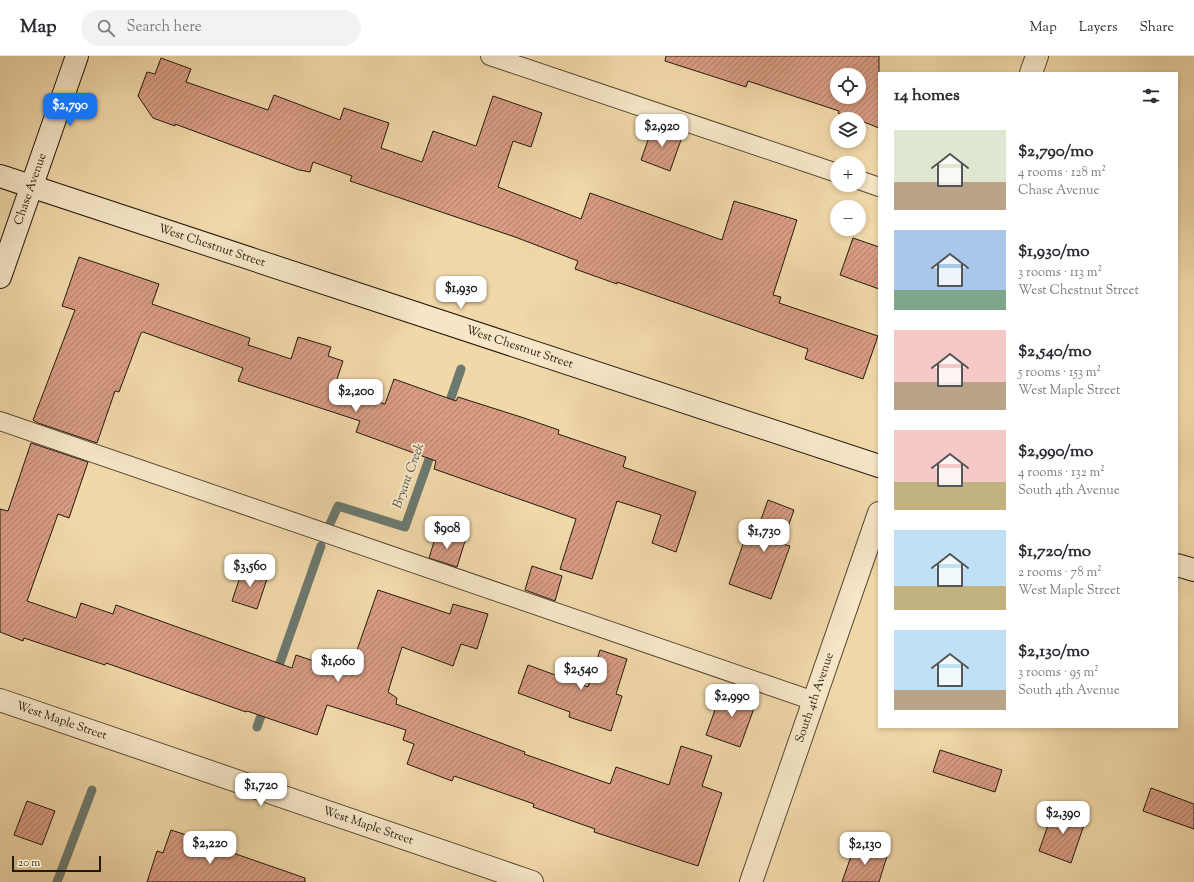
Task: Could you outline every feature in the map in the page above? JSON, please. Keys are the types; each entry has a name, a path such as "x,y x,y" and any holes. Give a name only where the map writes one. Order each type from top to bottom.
{"street":[{"name":"Chase Avenue","path":"0,277 77,56"},
{"path":"1031,72 1037,56"},
{"name":"West Chestnut Street","path":"0,176 878,466"},
{"name":"South 4th Avenue","path":"751,882 878,516"},
{"path":"1178,565 1194,570"},
{"name":"West Maple Street","path":"0,700 532,882"}],"lane":[{"path":"490,56 830,171"},
{"path":"866,182 878,187"},
{"path":"0,421 814,701"}],"building":[{"path":"666,56 879,56 878,128 866,123 866,112 838,112 748,81 746,87 665,61"},
{"path":"161,58 191,69 186,82 268,110 274,95 340,120 344,108 389,123 381,148 422,162 433,131 476,146 493,96 542,113 531,147 513,141 498,187 581,219 590,193 722,240 734,201 797,220 773,295 781,297 779,303 878,336 863,379 805,359 808,349 617,282 617,284 575,269 578,261 515,237 350,181 352,176 313,162 310,172 299,170 175,124 175,126 153,118 138,96 147,72 155,74"},
{"path":"653,126 682,137 670,171 641,160"},
{"path":"853,238 878,247 878,289 840,275"},
{"path":"79,257 159,284 152,304 250,338 248,345 291,359 298,337 331,347 328,356 343,361 334,388 385,404 394,379 456,401 458,397 524,418 559,430 558,434 626,457 623,467 696,492 676,552 652,543 661,515 617,501 592,579 560,569 576,519 434,469 436,461 356,432 360,421 238,381 243,368 143,332 141,333 119,392 115,391 97,443 38,423 33,420 75,310 62,306"},
{"path":"31,443 88,462 69,518 58,514 27,601 76,618 81,603 113,614 116,605 292,668 296,655 349,673 378,590 450,614 453,604 488,614 477,649 461,644 453,666 402,647 388,692 397,698 396,704 525,752 524,754 610,784 616,767 669,785 681,746 712,756 702,786 722,793 698,866 594,832 595,829 533,807 534,804 454,776 452,781 407,764 414,744 403,740 406,730 327,705 317,735 106,663 105,665 24,638 23,641 0,632 0,509 8,511"},
{"path":"768,500 794,510 782,544 790,546 771,599 729,584 747,533 755,536"},
{"path":"437,532 465,541 457,567 429,558"},
{"path":"532,566 562,576 555,601 525,590"},
{"path":"243,568 268,576 257,609 232,601"},
{"path":"600,650 627,659 616,694 622,696 611,731 569,717 570,712 518,693 528,665 588,687"},
{"path":"723,688 757,700 740,747 706,735"},
{"path":"940,750 1002,770 995,792 933,772"},
{"path":"1151,788 1194,804 1194,829 1143,811"},
{"path":"27,801 55,811 42,845 14,835"},
{"path":"1054,808 1086,819 1071,863 1039,851"},
{"path":"171,830 305,878 305,882 147,882 157,851 163,853"},
{"path":"855,845 887,856 879,882 842,882"}],"waterway":[{"name":"Bryant Creek","path":"447,409 461,369"},
{"name":"Bryant Creek","path":"329,526 338,506 405,527 433,448"},
{"name":"Bryant Creek","path":"276,674 321,546"},
{"name":"Bryant Creek","path":"257,727 265,705"},
{"name":"Bryant Creek","path":"57,882 92,790"}]}
